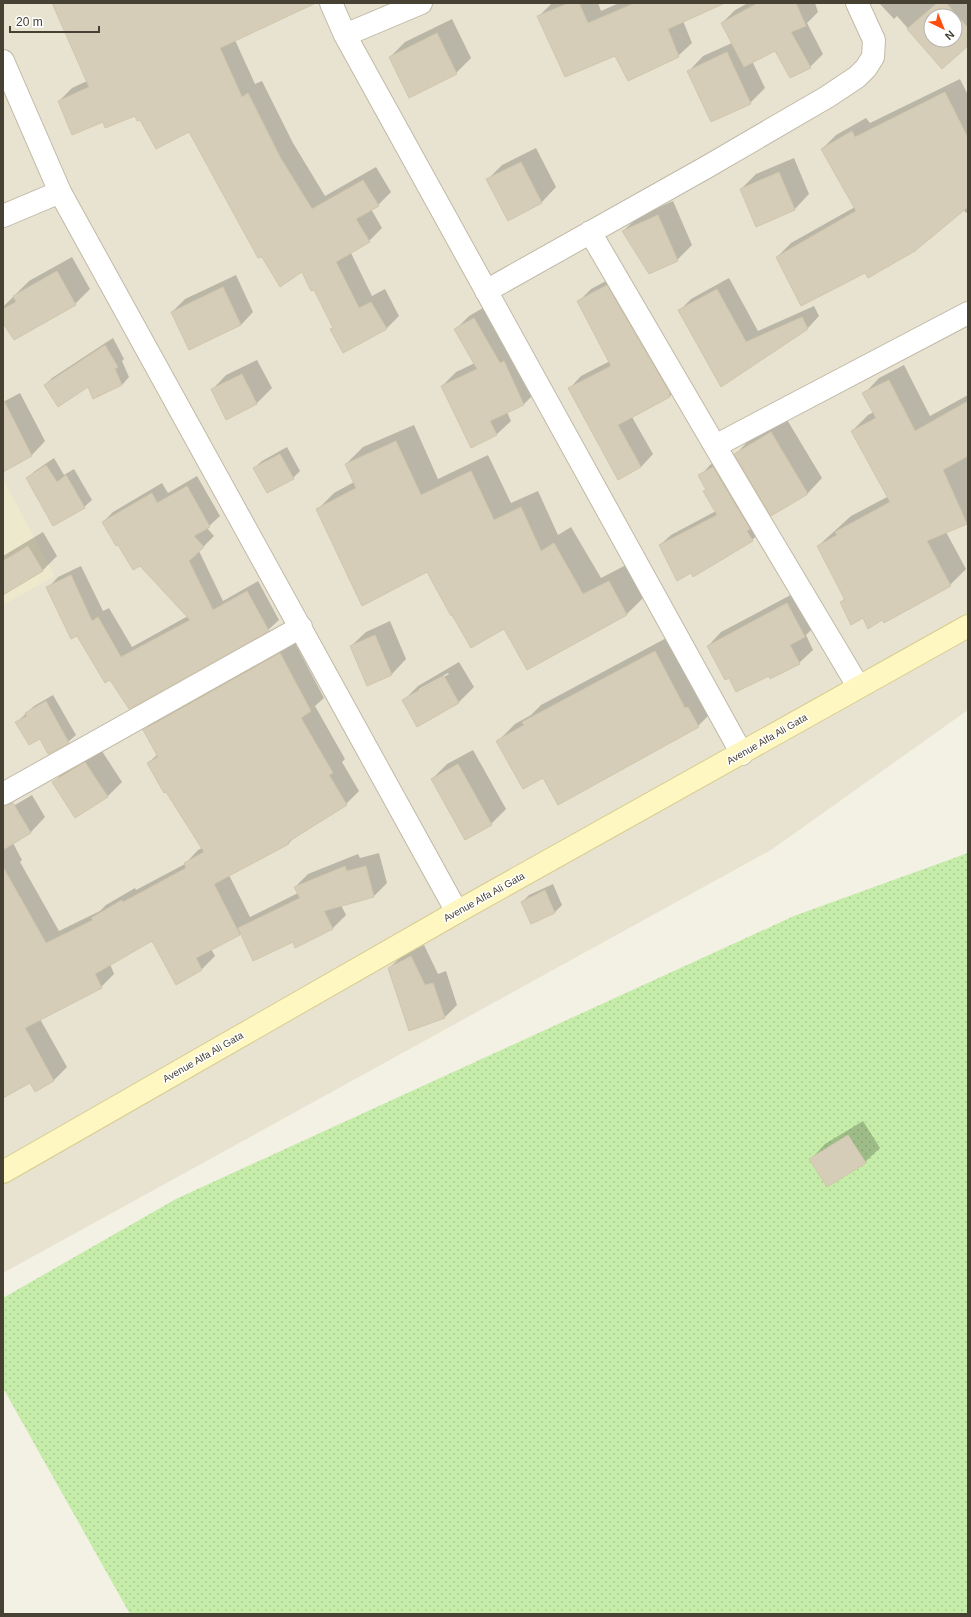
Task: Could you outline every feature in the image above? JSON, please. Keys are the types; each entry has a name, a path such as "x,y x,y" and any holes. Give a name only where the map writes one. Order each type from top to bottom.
{"street":[{"path":"331,3 344,35 742,754"},
{"path":"344,35 421,3"},
{"path":"486,291 705,168 827,97 857,77 866,68 872,57 874,40 857,3"},
{"path":"3,61 60,192 457,912"},
{"path":"3,216 60,192"},
{"path":"590,232 858,686"},
{"path":"715,446 968,313"},
{"name":"Avenue Alfa Ali Gata","path":"3,1172 457,912 742,754 858,686 968,626"},
{"path":"3,794 301,627"}],"shaded area":[{"path":"3,3 968,3 968,710 771,850 3,1273"},
{"path":"3,479 55,576 3,605"}],"green space":[{"path":"968,853 968,1614 130,1614 3,1388 3,1298 176,1199 794,916"}],"building":[{"path":"52,3 316,3 220,48 242,97 248,93 280,157 312,209 363,180 379,206 356,219 370,242 336,262 359,308 371,302 387,329 343,353 330,329 333,328 314,290 311,291 302,272 280,287 262,257 258,258 189,132 156,149 140,120 137,121 135,116 105,128 103,122 72,135 58,101 89,87"},
{"path":"569,3 579,3 588,23 635,3 725,3 668,29 679,57 628,81 615,56 565,77 537,16"},
{"path":"758,3 796,3 806,26 791,32 811,68 790,78 775,51 744,67 721,23"},
{"path":"937,3 946,3 950,8 931,8"},
{"path":"923,15 923,47 907,29"},
{"path":"963,22 968,28 968,46 942,69 924,48 963,48"},
{"path":"437,33 457,74 409,98 389,57"},
{"path":"727,52 751,104 711,122 687,71"},
{"path":"945,92 968,138 968,207 915,251 868,278 865,273 801,306 776,257 856,211 821,149 852,131 855,137"},
{"path":"521,162 542,203 508,221 486,179"},
{"path":"779,172 795,210 756,227 740,189"},
{"path":"658,215 678,261 649,274 622,231"},
{"path":"57,271 76,305 14,340 3,323 3,309 16,302 13,296"},
{"path":"607,285 670,393 670,397 618,425 641,467 618,480 568,388 611,366 577,301"},
{"path":"223,287 241,325 189,350 171,312"},
{"path":"717,289 746,342 802,317 808,329 721,387 678,310"},
{"path":"474,318 500,363 504,361 524,405 490,421 497,435 471,448 441,386 477,369 454,329"},
{"path":"105,345 118,367 115,369 122,385 93,399 88,387 58,407 44,385"},
{"path":"242,374 257,404 226,420 211,389"},
{"path":"889,380 915,431 968,401 968,456 943,470 967,524 927,541 951,586 884,623 882,620 868,629 863,618 851,625 840,602 845,600 817,546 837,535 835,532 890,502 851,431 876,418 862,393"},
{"path":"3,399 32,456 3,472"},
{"path":"771,432 808,494 771,516 734,454"},
{"path":"396,441 421,495 471,471 494,520 521,507 541,551 554,543 583,594 609,581 627,615 527,670 504,629 471,648 452,615 451,616 427,572 362,606 316,509 356,488 345,464"},
{"path":"280,454 294,479 267,493 253,468"},
{"path":"46,465 57,482 66,475 85,508 53,526 26,478"},
{"path":"713,467 750,529 747,531 753,541 693,577 691,573 677,581 659,545 717,515 703,491 706,490 698,475"},
{"path":"187,486 210,527 194,536 204,547 189,561 213,610 247,591 269,631 129,709 110,680 105,683 77,636 71,639 46,587 71,575 92,621 98,617 121,657 190,620 140,566 133,570 118,545 116,546 102,522 152,493 157,503"},
{"path":"28,546 43,571 3,595 3,561"},
{"path":"787,603 805,637 790,645 800,664 770,679 769,676 736,692 729,678 725,680 707,646"},
{"path":"375,635 392,675 367,686 350,646"},
{"path":"655,651 685,708 688,707 699,727 558,805 543,778 523,789 496,741 524,725 522,722"},
{"path":"280,653 311,711 301,718 333,773 329,775 347,805 288,842 289,844 214,884 240,935 196,958 202,970 176,985 152,941 95,974 102,988 25,1028 54,1081 35,1092 30,1083 3,1098 3,867 46,943 93,920 91,918 122,900 123,902 186,868 184,863 204,852 166,792 164,793 147,763 158,757 143,730"},
{"path":"444,676 459,703 417,727 402,700"},
{"path":"46,701 69,743 48,754 40,739 29,745 15,722 27,716 25,713"},
{"path":"85,762 108,797 75,818 52,782"},
{"path":"458,764 492,825 465,840 431,779"},
{"path":"13,803 31,833 3,850 3,806"},
{"path":"345,866 347,871 366,866 374,897 324,911 333,929 295,948 293,942 253,961 238,928 300,898 294,887"},
{"path":"545,890 555,913 531,924 521,902"},
{"path":"411,956 425,985 433,983 445,1018 409,1031 388,968"},
{"path":"848,1135 866,1163 827,1187 809,1159"}]}
